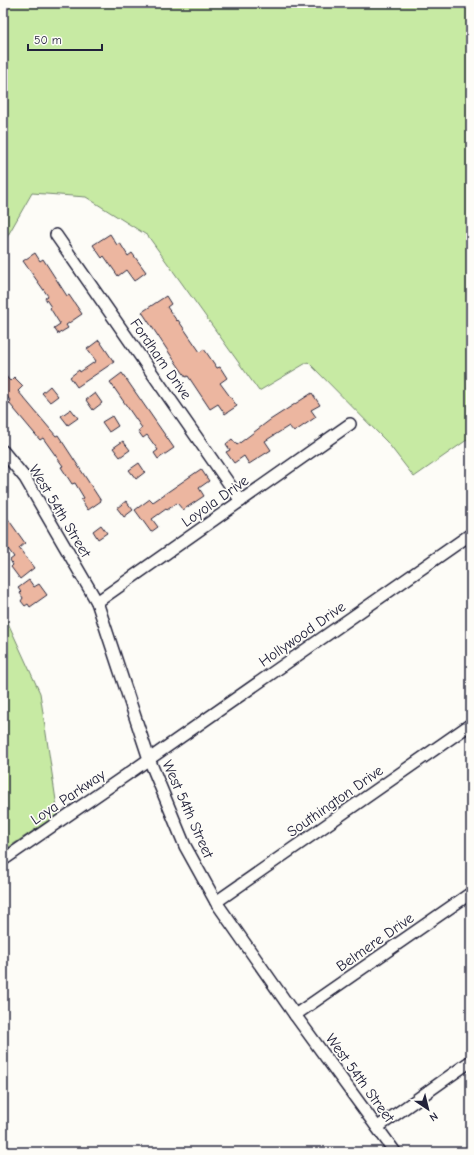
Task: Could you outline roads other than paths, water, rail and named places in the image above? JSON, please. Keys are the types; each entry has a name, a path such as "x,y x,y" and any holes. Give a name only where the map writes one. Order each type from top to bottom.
{"street":[{"name":"Fordham Drive","path":"56,235 241,501"},
{"name":"Loyola Drive","path":"97,602 350,424"},
{"name":"West 54th Street","path":"3,451 25,478 97,602 149,759 185,846 216,902 296,1016 395,1152"},
{"name":"Hollywood Drive","path":"149,759 471,534"},
{"name":"Southington Drive","path":"216,902 471,724"},
{"name":"Loya Parkway","path":"3,860 149,759"},
{"name":"Belmere Drive","path":"296,1016 471,893"},
{"path":"378,1127 471,1061"}]}
